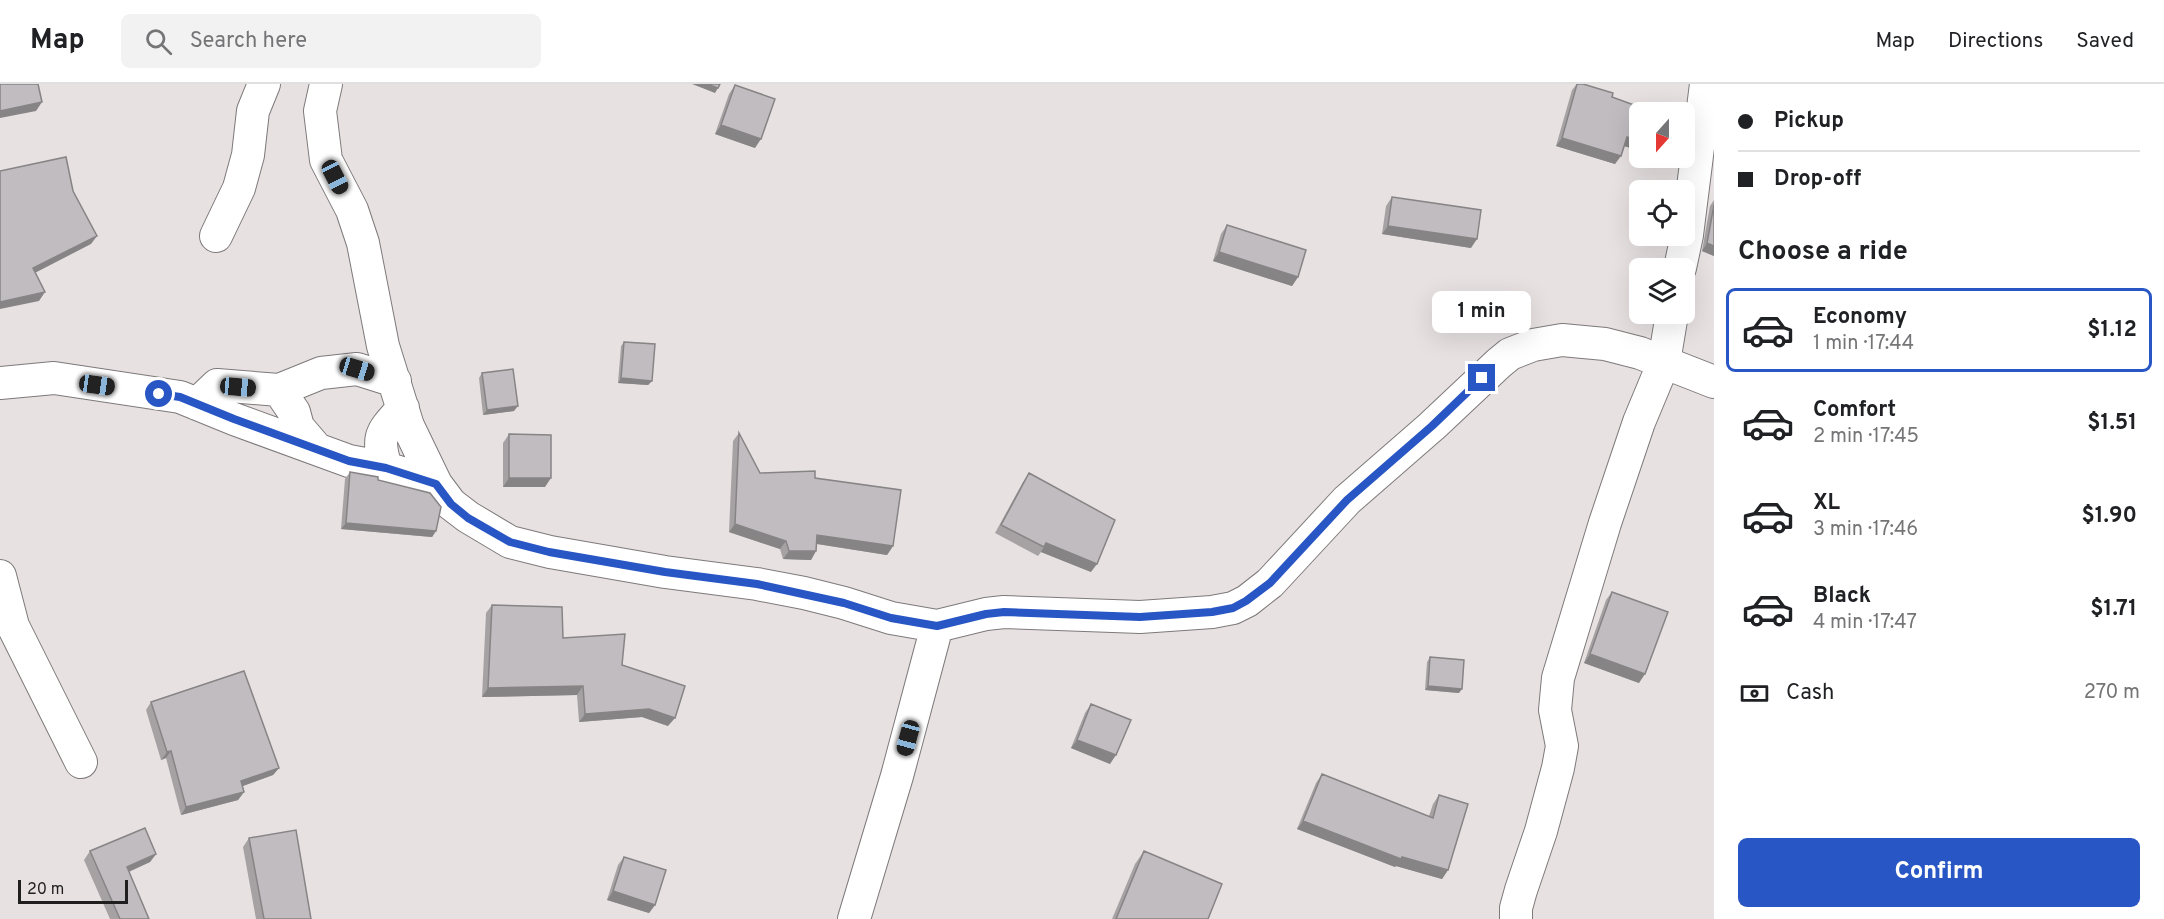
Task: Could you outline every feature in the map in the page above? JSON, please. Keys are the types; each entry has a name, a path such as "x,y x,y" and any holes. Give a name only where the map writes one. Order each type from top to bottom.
{"street":[{"path":"216,236 239,188 248,155 253,111 264,84"},
{"path":"326,84 320,111 327,160 352,210 363,243 382,346 413,438 436,484 451,504 468,518 510,542 549,552 795,591 891,618 937,626 1004,612 1140,617 1212,612 1233,608 1270,583 1347,500 1510,354 1547,341 1582,341 1640,353 1714,382"},
{"path":"1682,258 1706,84"},
{"path":"1516,919 1516,908 1541,831 1562,746 1555,710 1558,678 1605,523 1639,422 1664,362 1670,324"},
{"path":"197,404 217,385 279,390 321,373 357,369 399,394"},
{"path":"0,383 54,378 180,397 349,461 386,468 436,484"},
{"path":"279,390 294,412 298,427 316,448"},
{"path":"386,468 380,446 399,394"},
{"path":"0,576 13,626 81,762"},
{"path":"854,919 903,755 937,626"}],"building":[{"path":"0,84 38,84 42,102 0,111"},
{"path":"707,84 720,84 718,88"},
{"path":"1577,84 1613,93 1612,97 1629,103 1629,138 1627,137 1621,156 1562,138"},
{"path":"735,85 775,99 761,139 721,125"},
{"path":"66,157 73,191 97,236 33,268 45,292 0,302 0,171"},
{"path":"1392,197 1481,210 1477,239 1388,226"},
{"path":"1714,205 1714,246 1707,243"},
{"path":"1227,225 1306,250 1298,277 1219,252"},
{"path":"624,342 655,344 652,381 621,378"},
{"path":"513,369 518,406 487,410 482,373"},
{"path":"739,433 760,473 815,471 815,478 901,490 893,546 817,535 816,551 789,551 786,541 735,524"},
{"path":"509,434 551,435 551,478 509,478"},
{"path":"350,472 378,477 378,480 430,493 441,507 436,531 346,523"},
{"path":"1029,473 1115,520 1097,564 1046,543 1044,547 1001,525"},
{"path":"1612,592 1668,612 1645,674 1590,654"},
{"path":"492,605 562,607 563,638 625,634 622,665 685,686 675,718 649,709 585,714 583,686 488,688"},
{"path":"1430,657 1464,660 1462,689 1428,686"},
{"path":"244,671 279,768 241,781 244,792 186,807 171,751 167,752 151,702"},
{"path":"1091,704 1131,720 1116,755 1077,740"},
{"path":"1322,774 1433,818 1439,795 1468,804 1448,870 1402,857 1401,859 1303,821"},
{"path":"145,828 156,854 127,867 149,919 120,919 90,851"},
{"path":"296,830 311,919 264,919 249,838"},
{"path":"1144,851 1222,884 1208,919 1116,919"},
{"path":"624,857 666,870 655,905 613,891"}],"route":[{"path":"159,394 180,397 349,461 386,468 436,484 451,504 468,518 510,542 549,552 665,572 717,577 804,593 891,618 937,626 1004,612 1106,617 1164,617 1233,608 1270,583 1347,500 1432,426 1482,378"}]}
